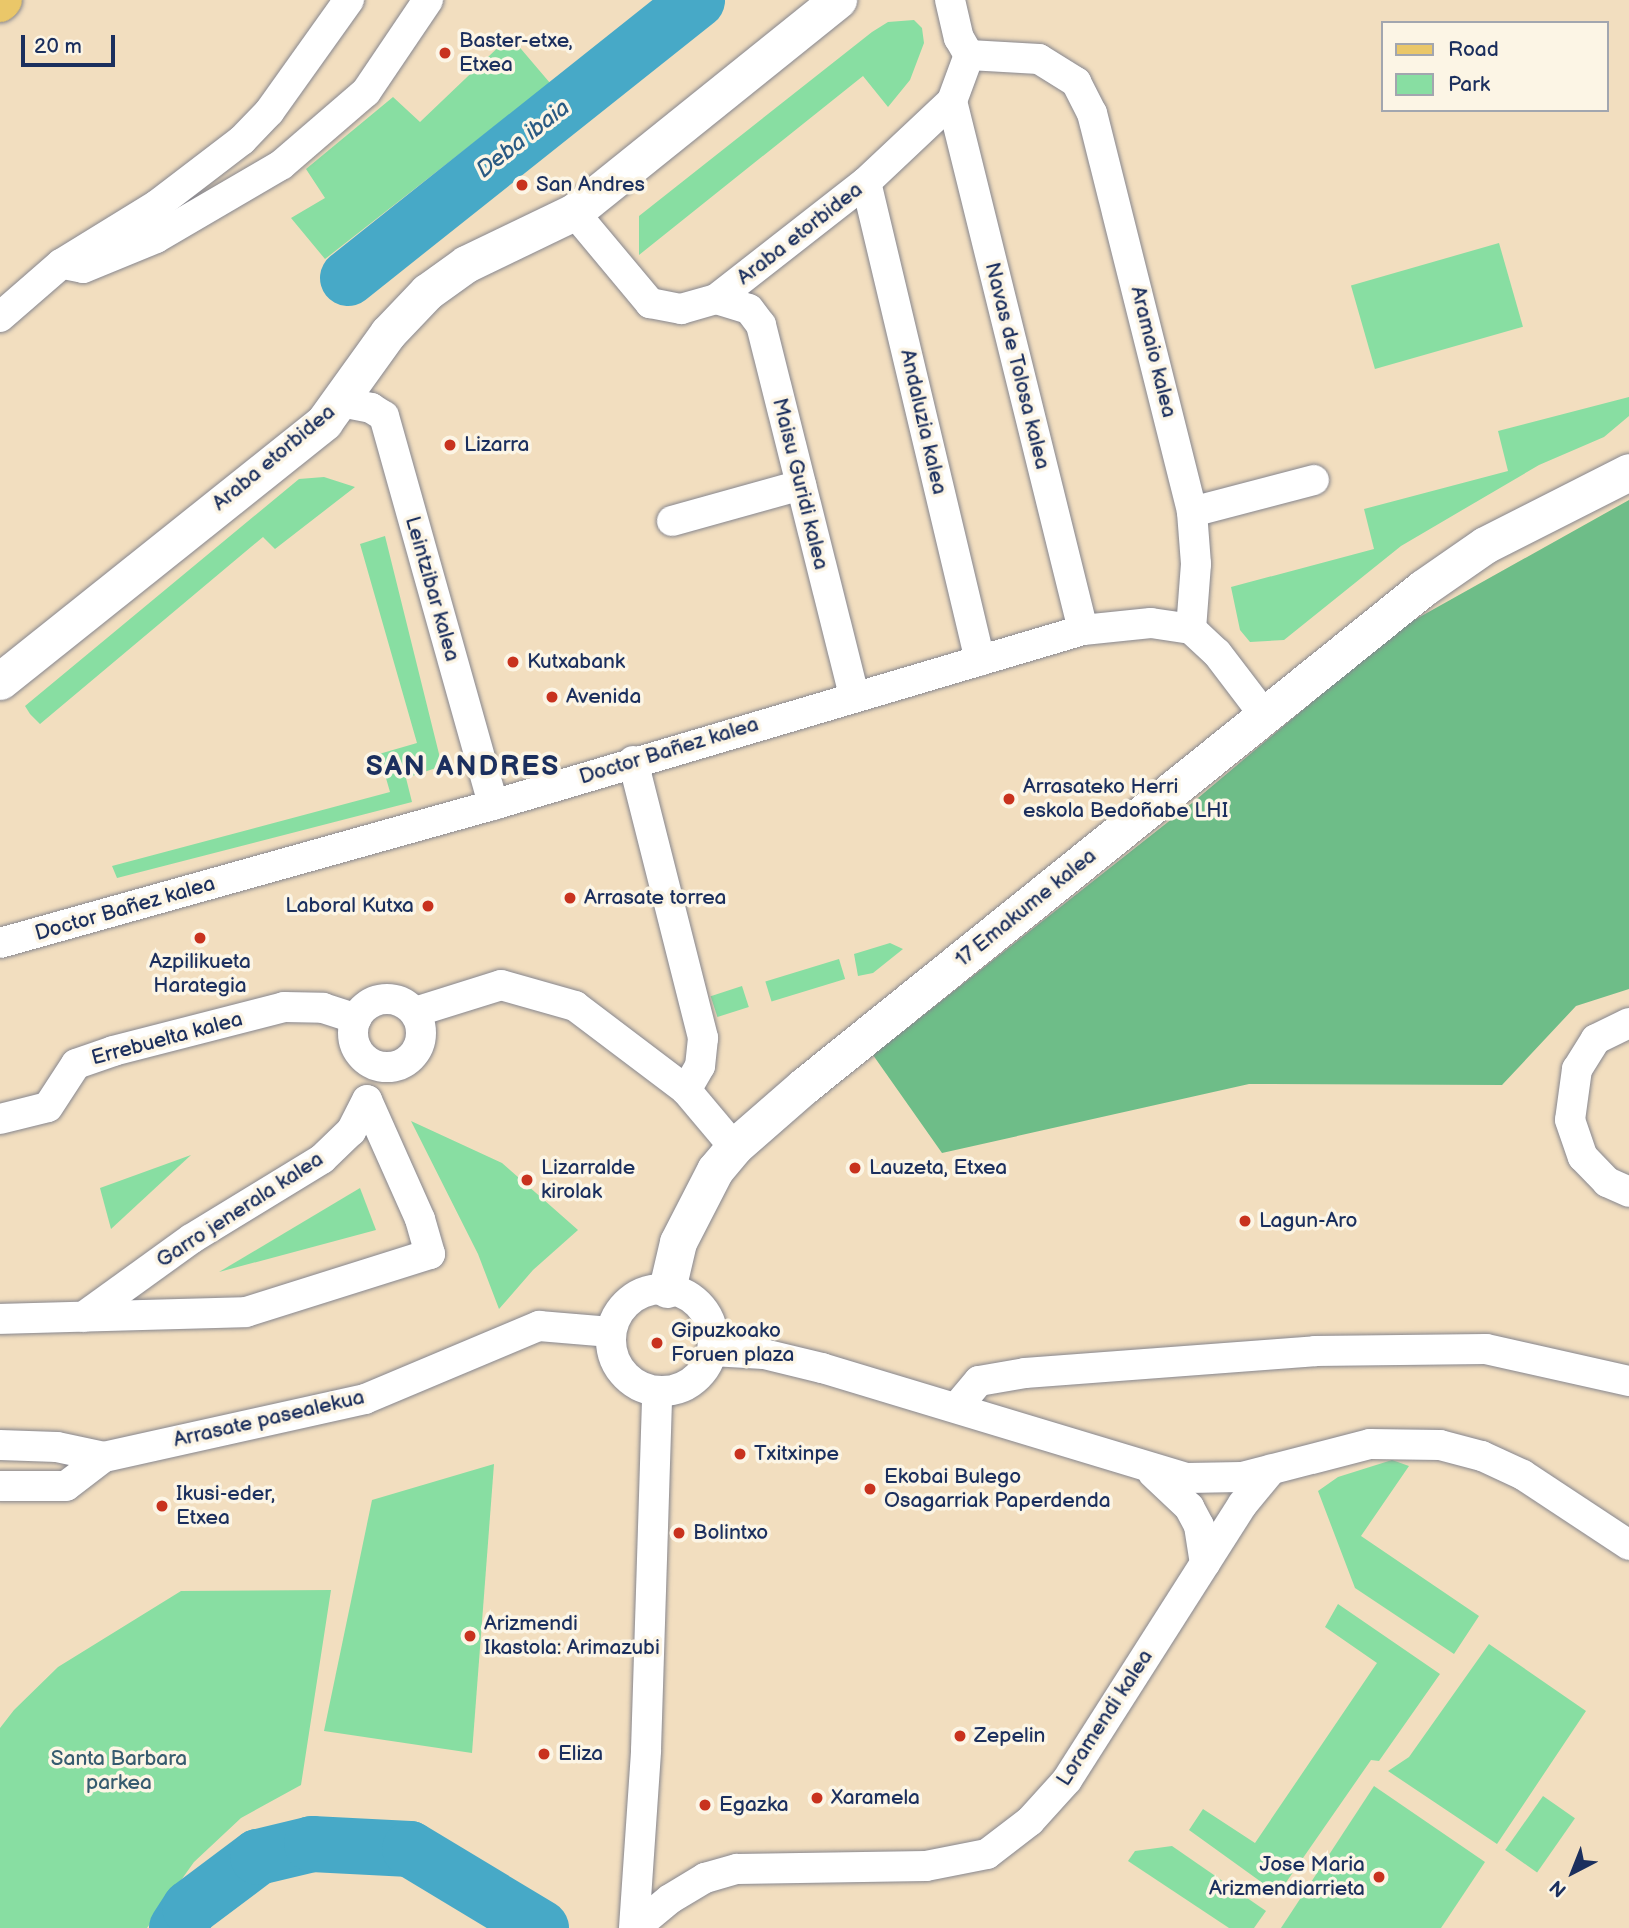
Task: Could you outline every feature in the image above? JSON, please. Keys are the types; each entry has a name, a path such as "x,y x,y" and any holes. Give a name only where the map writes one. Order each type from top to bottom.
{"street":[{"path":"0,317 61,264 157,205 242,140 277,102 349,0"},
{"path":"61,264 83,268 156,238 281,165 366,92 428,0"},
{"name":"Araba etorbidea","path":"0,681 324,422 341,402 388,333 427,292 466,264 574,212 838,0"},
{"path":"950,0 959,38 969,55"},
{"name":"Araba etorbidea","path":"574,212 650,303 681,309 716,299 866,182 952,102 969,55"},
{"name":"Aramaio kalea","path":"969,55 1039,59 1076,82 1102,145 1192,512 1196,564 1191,629"},
{"name":"Navas de Tolosa kalea","path":"952,102 1083,630"},
{"name":"Andaluzia kalea","path":"866,182 980,661"},
{"name":"Maisu Guridi kalea","path":"716,299 749,309 761,325 854,696"},
{"name":"Leintzibar kalea","path":"341,402 371,408 384,416 494,805"},
{"name":"17 Emakume kalea","path":"667,1289 678,1242 694,1205 734,1147 1423,588 1485,545 1629,472"},
{"path":"1192,512 1314,480"},
{"path":"672,521 801,485"},
{"name":"Doctor Bañez kalea","path":"0,943 494,805 632,761 1083,630 1151,623 1191,629"},
{"path":"1191,629 1217,653 1265,716"},
{"path":"632,761 703,1038 700,1066 686,1090"},
{"path":"415,1012 501,985 537,992 575,1006 686,1090 734,1147"},
{"path":"395,999 415,1012 422,1034 414,1055 394,1067 372,1064 353,1040 356,1019 372,1002 395,999"},
{"name":"Errebuelta kalea","path":"0,1119 48,1107 76,1064 113,1051 284,1007 323,1008 356,1019"},
{"path":"1629,1023 1596,1039 1577,1069 1570,1120 1583,1157 1607,1182 1629,1192"},
{"path":"0,1319 246,1312 429,1254 415,1206 367,1100 372,1064"},
{"name":"Garro jenerala kalea","path":"83,1317 191,1239 322,1159 351,1131 367,1100"},
{"path":"667,1289 693,1300 703,1310 710,1322 712,1351 698,1376 672,1390 657,1391 641,1387 617,1364 611,1332 625,1305 636,1296 667,1289"},
{"name":"Arrasate pasealekua","path":"0,1445 57,1447 104,1457 365,1399 539,1326 611,1332"},
{"path":"957,1407 979,1381 1025,1373 1315,1351 1486,1349 1629,1381"},
{"path":"712,1351 775,1357 957,1407 1147,1468 1187,1478 1242,1477 1370,1444 1440,1445 1482,1456 1522,1475 1629,1545"},
{"path":"635,1928 646,1750 657,1391"},
{"path":"0,1486 66,1486 104,1457"},
{"path":"1147,1468 1189,1507 1199,1527 1205,1564"},
{"name":"Loramendi kalea","path":"635,1928 682,1892 737,1869 926,1866 987,1854 1030,1821 1067,1780 1243,1504 1272,1469"}],"green space":[{"path":"914,20 922,28 924,43 910,80 888,107 863,76 639,255 639,216 872,32 888,22"},
{"path":"510,36 550,83 325,259 291,218 325,198 306,169 393,97 420,122"},
{"path":"1499,243 1523,327 1375,369 1351,285"},
{"path":"1629,397 1629,416 1604,437 1539,465 1401,546 1284,640 1250,642 1240,630 1231,587 1374,549 1364,509 1508,471 1498,431"},
{"path":"324,477 355,487 275,549 263,537 40,724 30,714 25,706 299,479"},
{"path":"1629,500 1629,989 1576,1006 1502,1085 1249,1084 942,1153 873,1055 1192,803 1400,628"},
{"path":"385,536 442,766 406,778 412,802 117,878 112,866 390,792 379,754 417,743 360,544"},
{"path":"890,943 903,949 873,973 858,976 854,954"},
{"path":"839,959 845,979 772,1002 765,982"},
{"path":"742,986 749,1007 717,1017 711,996"},
{"path":"411,1121 502,1163 578,1230 533,1270 499,1309 478,1254"},
{"path":"191,1155 111,1229 100,1188"},
{"path":"360,1188 376,1230 219,1272"},
{"path":"1392,1460 1409,1466 1361,1536 1479,1616 1454,1654 1355,1588 1318,1491 1338,1477"},
{"path":"494,1464 472,1753 324,1731 372,1500"},
{"name":"Santa Barbara parkea","path":"331,1590 301,1785 241,1818 194,1862 147,1928 0,1928 0,1728 14,1710 58,1667 181,1591"},
{"path":"1338,1604 1440,1674 1379,1761 1371,1760 1278,1894 1189,1830 1203,1809 1255,1843 1377,1663 1325,1627"},
{"path":"1489,1644 1586,1711 1497,1844 1388,1771 1409,1757"},
{"path":"1374,1786 1485,1862 1441,1928 1281,1928"},
{"path":"1543,1796 1575,1818 1537,1872 1505,1850"},
{"path":"1172,1846 1266,1911 1254,1928 1229,1928 1128,1861 1135,1851"}],"waterway":[{"name":"Deba ibaia","path":"348,278 697,0"},
{"path":"177,1928 190,1908 258,1857 312,1844 410,1849 541,1928"}],"place":[{"name":"Baster-etxe, Etxea","path":"445,53"},
{"name":"San Andres","path":"522,185"},
{"name":"Lizarra","path":"450,445"},
{"name":"Kutxabank","path":"513,662"},
{"name":"Avenida","path":"552,697"},
{"name":"Arrasateko Herri eskola Bedoñabe LHI","path":"1009,799"},
{"name":"Arrasate torrea","path":"570,898"},
{"name":"Laboral Kutxa","path":"428,906"},
{"name":"Azpilikueta Harategia","path":"200,938"},
{"name":"Lauzeta, Etxea","path":"855,1168"},
{"name":"Lizarralde kirolak","path":"527,1180"},
{"name":"Lagun-Aro","path":"1245,1221"},
{"name":"Gipuzkoako Foruen plaza","path":"657,1343"},
{"name":"Txitxinpe","path":"740,1454"},
{"name":"Ekobai Bulego Osagarriak Paperdenda","path":"870,1489"},
{"name":"Ikusi-eder, Etxea","path":"162,1506"},
{"name":"Bolintxo","path":"679,1533"},
{"name":"Arizmendi Ikastola: Arimazubi","path":"470,1636"},
{"name":"Zepelin","path":"960,1736"},
{"name":"Eliza","path":"544,1754"},
{"name":"Xaramela","path":"817,1798"},
{"name":"Egazka","path":"705,1805"},
{"name":"Jose Maria Arizmendiarrieta","path":"1379,1877"}],"district":[{"name":"SAN ANDRES","path":"463,767"}]}
